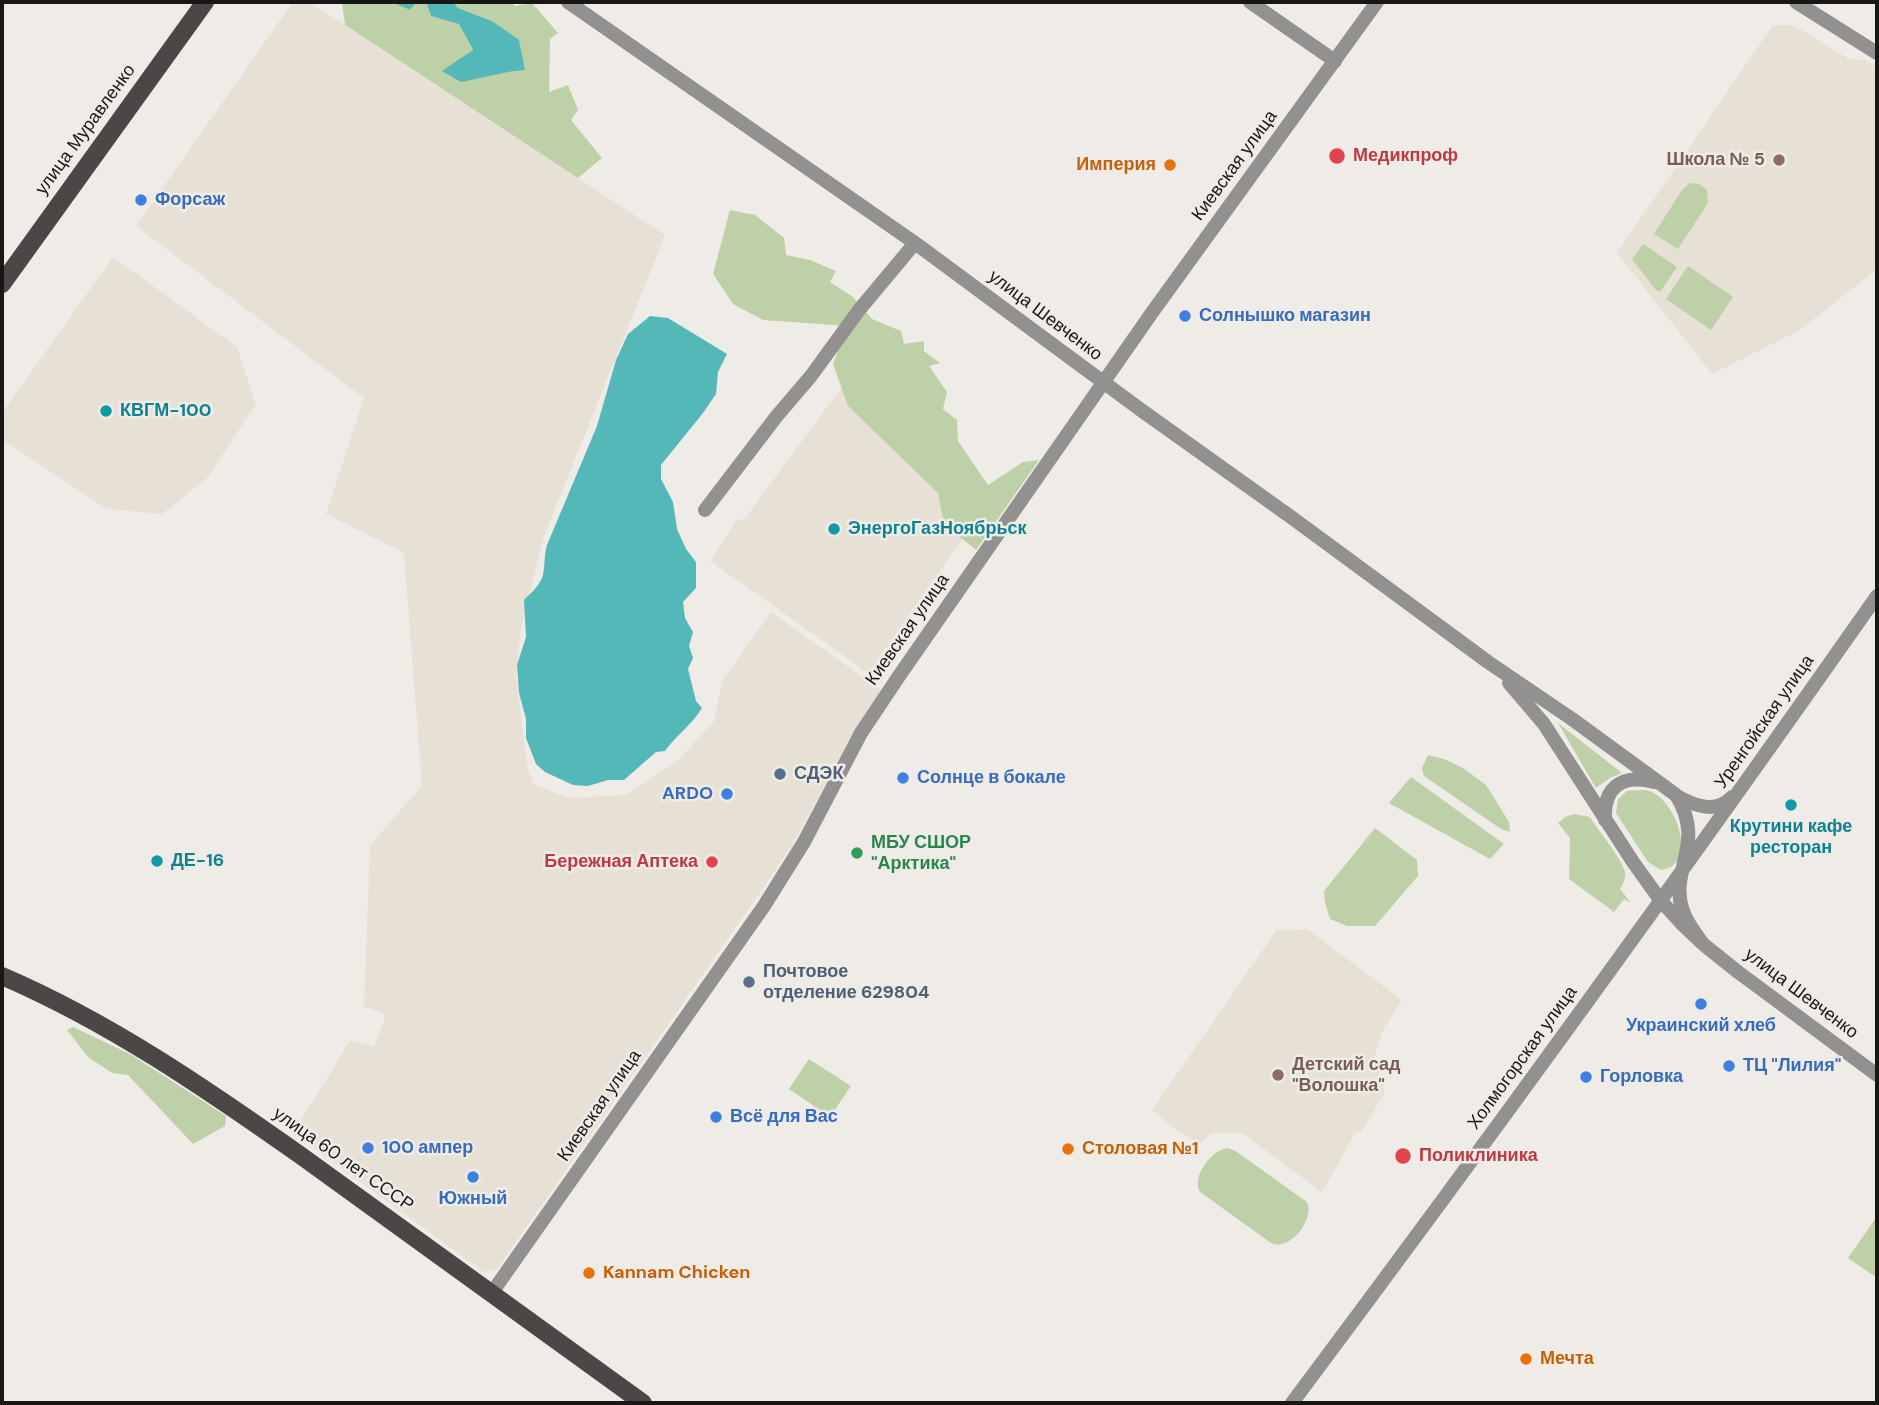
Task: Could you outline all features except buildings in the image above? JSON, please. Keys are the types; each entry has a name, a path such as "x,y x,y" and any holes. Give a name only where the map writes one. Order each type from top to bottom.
{"main road":[{"name":"улица Муравленко","path":"2,284 205,2"},
{"name":"улица 60 лет СССР","path":"2,976 112,1031 220,1099 366,1201 643,1403"}],"street":[{"name":"улица Шевченко","path":"568,2 915,243 1103,383 1494,666"},
{"path":"1250,2 1335,61"},
{"name":"Киевская улица","path":"491,1294 764,906 804,842 877,708 1151,314 1377,2"},
{"path":"1796,2 1877,52"},
{"path":"705,510 811,376 859,310 915,243"},
{"name":"Уренгойская улица","path":"1683,870 1877,596"},
{"path":"1494,666 1672,792 1682,804 1689,827 1681,888 1683,912 1703,944"},
{"path":"1494,666 1544,724 1605,821 1661,901 1703,944"},
{"path":"1605,821 1606,800 1614,787 1626,780 1655,782 1695,805 1715,807 1728,802 1741,789"},
{"path":"1633,862 1646,874 1657,879 1670,879 1683,870"},
{"name":"Холмогорская улица","path":"1293,1403 1683,870"},
{"name":"улица Шевченко","path":"1703,944 1877,1075"}],"shaded area":[{"path":"293,2 309,2 665,235 544,536 521,628 516,677 528,769 533,784 568,798 626,795 678,760 714,721 722,681 771,612 881,690 793,843 764,887 497,1269 484,1272 293,1133 350,1041 374,1047 386,1015 364,1006 370,845 422,786 404,553 326,514 364,398 136,226"},
{"name":"Школа № 5","path":"1773,25 1793,25 1849,59 1867,60 1877,67 1877,269 1800,330 1712,374 1617,253"},
{"path":"113,257 237,347 256,404 207,478 162,514 107,509 2,439 2,413"},
{"path":"842,387 992,497 868,673 710,561 738,518 743,521"},
{"name":"Детский сад \"Волошка\"","path":"1307,929 1402,1000 1384,1028 1374,1057 1385,1093 1361,1132 1356,1132 1322,1192 1242,1133 1211,1133 1201,1144 1176,1130 1152,1110 1276,931"}],"green space":[{"path":"342,2 426,2 431,16 459,23 473,51 508,72 525,70 492,21 458,8 453,2 511,2 515,6 532,3 558,33 550,39 549,92 568,85 578,110 571,120 602,158 578,178 345,25"},
{"path":"1690,183 1699,184 1707,190 1708,203 1678,249 1654,234 1682,190"},
{"path":"730,210 755,215 784,238 786,255 810,260 836,271 830,282 853,297 872,319 901,331 904,344 924,341 924,351 940,363 929,366 947,392 943,409 957,420 958,441 988,485 1023,462 1039,460 976,550 944,524 938,493 848,406 833,364 847,326 763,320 733,304 713,274"},
{"path":"1643,244 1677,267 1660,292 1632,259"},
{"path":"1688,266 1733,297 1711,330 1666,299"},
{"path":"1558,723 1622,773 1596,788"},
{"path":"1428,755 1463,768 1486,785 1509,822 1510,832 1501,829 1424,776 1422,768"},
{"path":"1411,777 1504,844 1490,859 1389,803"},
{"path":"1627,791 1649,791 1658,795 1672,813 1681,837 1681,849 1679,859 1671,867 1661,870 1648,862 1616,813 1618,799"},
{"path":"1574,814 1590,817 1623,866 1625,877 1620,889 1631,903 1624,899 1614,912 1569,879 1570,838 1558,823"},
{"path":"1375,828 1417,860 1418,876 1375,926 1347,926 1330,919 1324,891"},
{"path":"73,1027 130,1054 226,1116 225,1126 193,1144 128,1075 112,1073 88,1057 67,1030"},
{"path":"809,1059 851,1086 830,1117 789,1089"},
{"path":"1228,1148 1307,1202 1309,1209 1304,1225 1286,1243 1271,1243 1200,1192 1198,1179 1205,1165 1216,1153"},
{"path":"1875,1219 1877,1221 1877,1278 1848,1258"}],"water":[{"path":"426,2 453,2 458,8 492,21 519,40 525,70 461,82 442,71 473,50 459,24 431,16"},
{"path":"650,316 668,318 727,354 718,372 716,394 661,465 661,479 673,502 677,529 686,549 696,562 696,588 683,602 685,618 693,632 689,646 693,658 688,669 696,701 702,708 665,751 656,752 624,780 608,780 588,786 573,785 545,772 536,764 526,738 526,719 519,693 517,665 526,637 524,600 542,579 547,545 597,426 616,360 628,334"}],"waterway":[{"path":"397,2 409,7 414,2"}],"place":[{"name":"Медикпроф","path":"1337,156"},
{"name":"Школа № 5","path":"1779,160"},
{"name":"Империя","path":"1170,165"},
{"name":"Форсаж","path":"141,200"},
{"name":"Солнышко магазин","path":"1185,316"},
{"name":"КВГМ-100","path":"106,411"},
{"name":"ЭнергоГазНоябрьск","path":"834,529"},
{"name":"СДЭК","path":"780,774"},
{"name":"Солнце в бокале","path":"903,778"},
{"name":"ARDO","path":"727,794"},
{"name":"Крутини кафе ресторан","path":"1791,805"},
{"name":"МБУ СШОР \"Арктика\"","path":"857,853"},
{"name":"ДЕ-16","path":"157,861"},
{"name":"Бережная Аптека","path":"712,862"},
{"name":"Почтовое отделение 629804","path":"749,982"},
{"name":"Украинский хлеб","path":"1701,1004"},
{"name":"ТЦ \"Лилия\"","path":"1729,1066"},
{"name":"Детский сад \"Волошка\"","path":"1278,1075"},
{"name":"Горловка","path":"1586,1077"},
{"name":"Всё для Вас","path":"716,1117"},
{"name":"100 ампер","path":"368,1148"},
{"name":"Столовая №1","path":"1068,1149"},
{"name":"Поликлиника","path":"1403,1156"},
{"name":"Южный","path":"473,1177"},
{"name":"Kannam Chicken","path":"589,1273"},
{"name":"Мечта","path":"1526,1359"}]}
